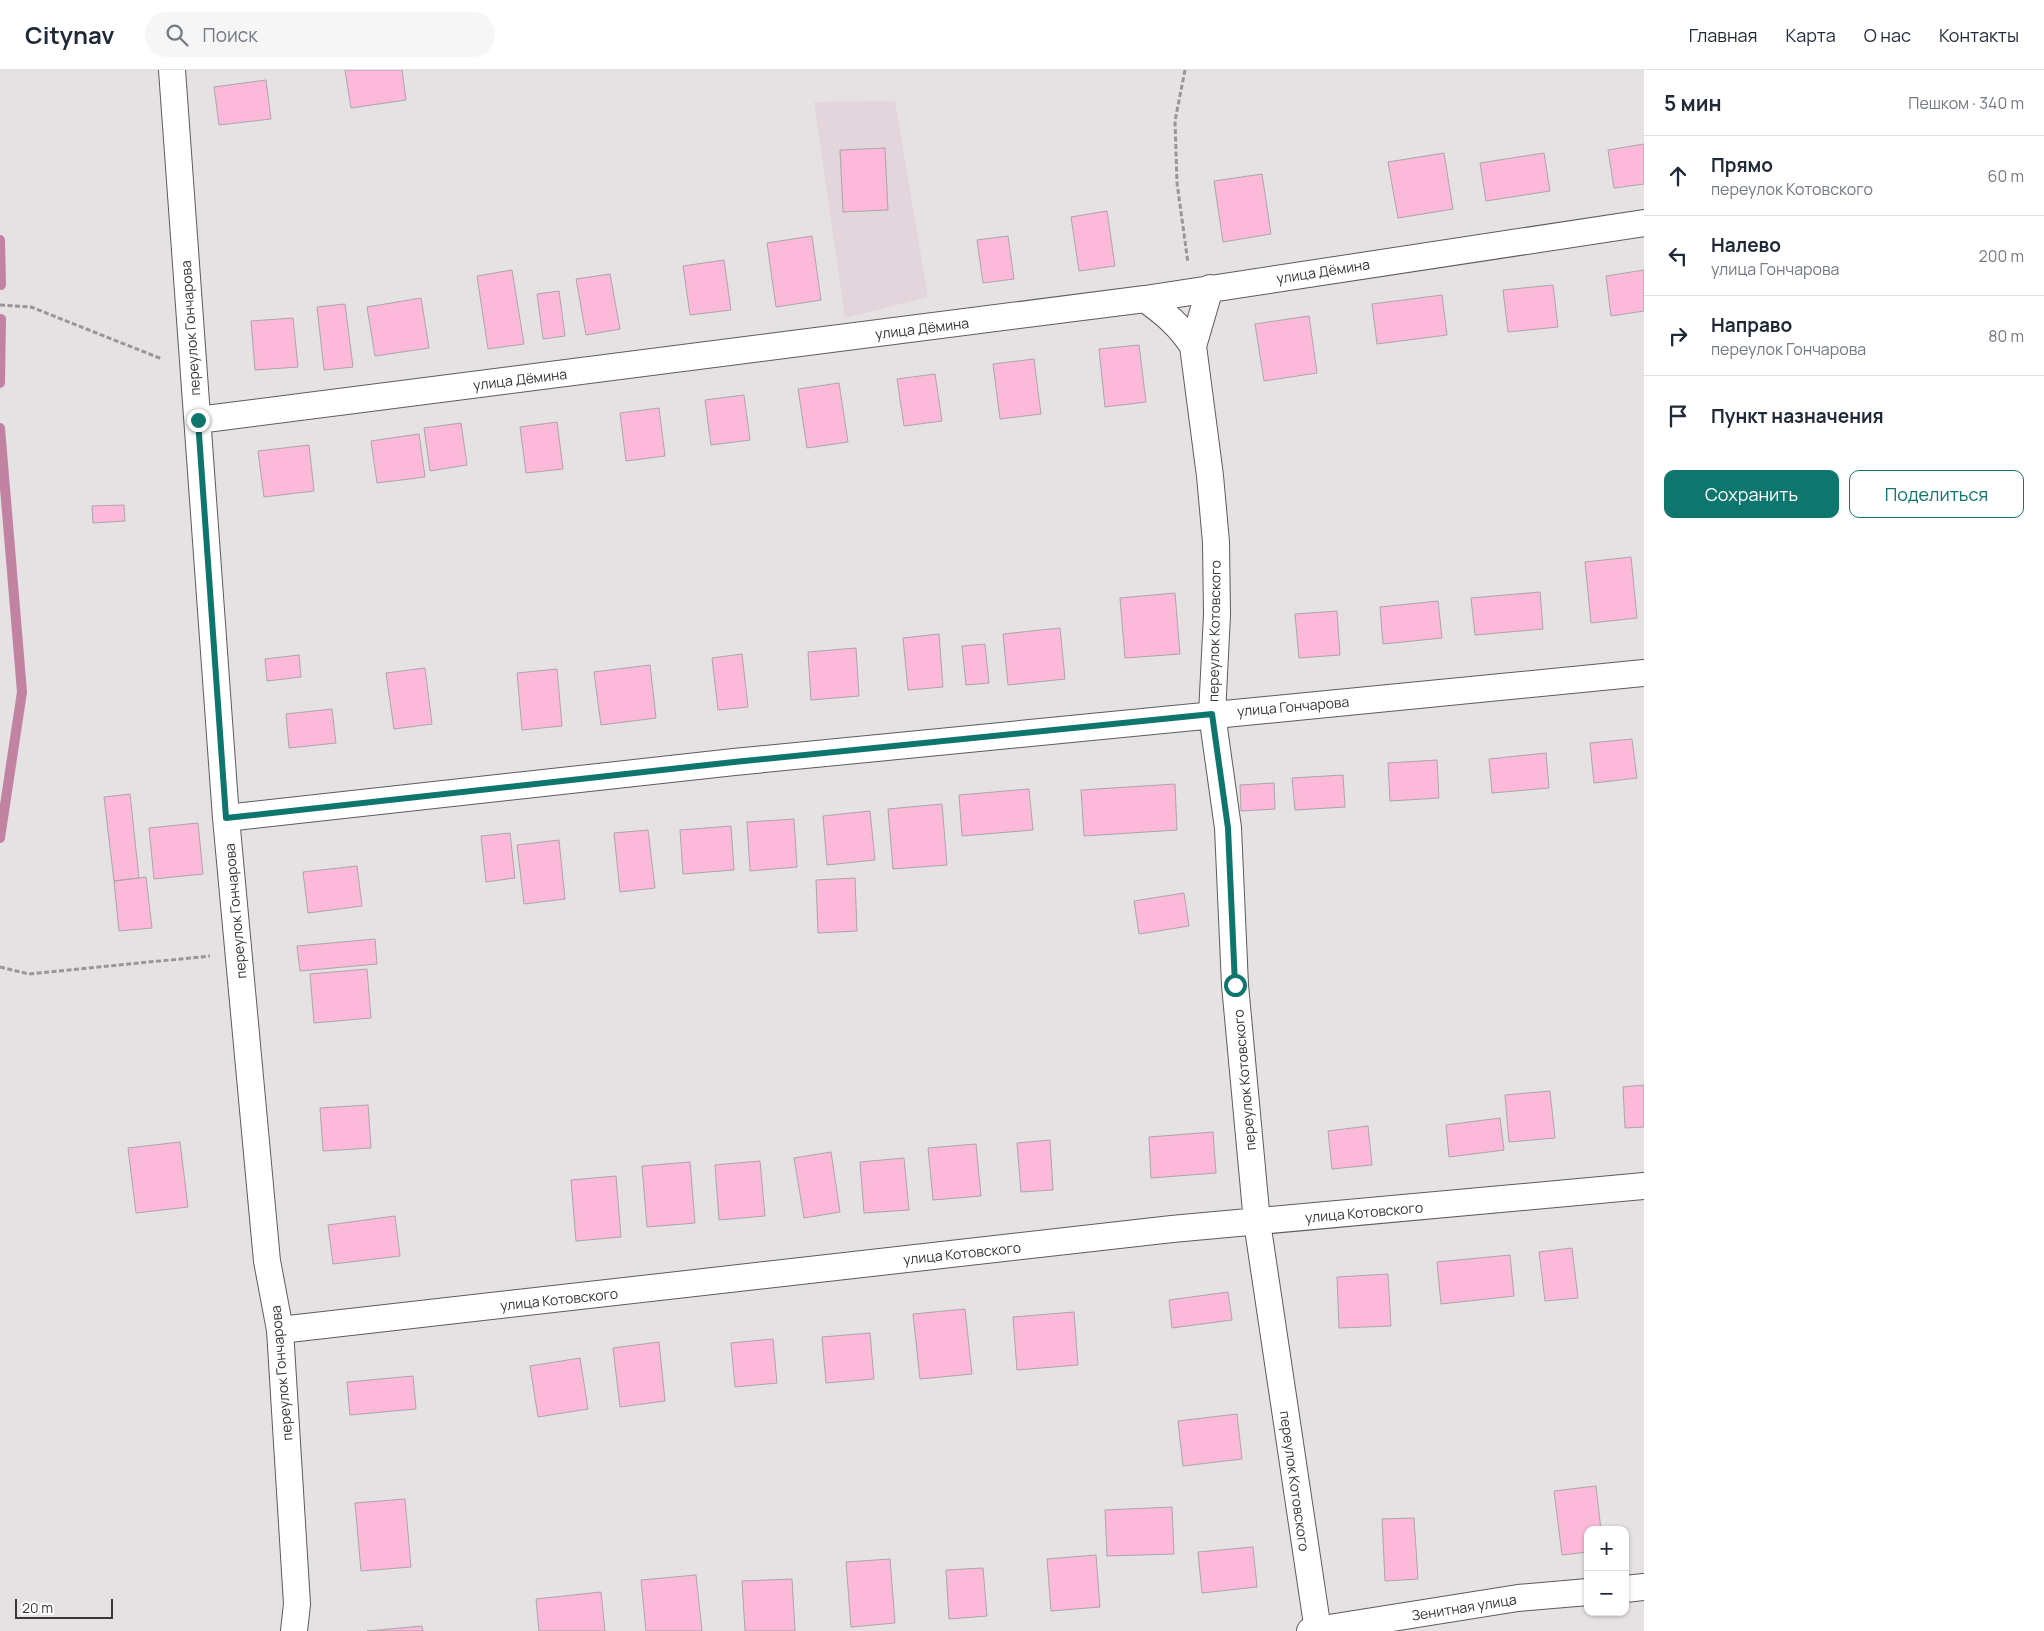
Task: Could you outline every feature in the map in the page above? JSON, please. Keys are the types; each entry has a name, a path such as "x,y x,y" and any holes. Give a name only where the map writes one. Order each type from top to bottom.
{"street":[{"name":"переулок Гончарова","path":"172,70 226,818 268,1261 280,1330 297,1604 294,1631"},
{"name":"улица Дёмина","path":"198,420 1145,299 1644,222"},
{"path":"1193,346 1201,290"},
{"path":"1145,299 1165,313 1180,327 1193,346"},
{"name":"переулок Котовского","path":"1193,346 1210,476 1216,542 1217,616 1212,714 1228,828 1235,985 1257,1222 1315,1631"},
{"name":"улица Гончарова","path":"226,818 724,763 1644,673"},
{"name":"улица Котовского","path":"280,1330 1172,1229 1644,1186"},
{"path":"1629,1589 1644,1587"},
{"name":"Зенитная улица","path":"1315,1631 1518,1598 1584,1592"}],"path":[{"path":"1185,70 1175,121 1177,174 1201,290"},
{"path":"0,305 31,307 193,371"},
{"path":"0,967 29,974 239,953"}],"shaded area":[{"path":"895,101 928,297 845,318 814,102"}],"building":[{"path":"345,70 402,70 406,100 351,108"},
{"path":"266,80 271,119 219,125 214,87"},
{"path":"1644,144 1644,184 1614,188 1608,150"},
{"path":"885,148 888,210 843,212 840,150"},
{"path":"1444,153 1453,209 1398,218 1388,162"},
{"path":"1544,153 1550,191 1486,201 1480,163"},
{"path":"1262,174 1271,234 1223,242 1214,181"},
{"path":"1107,211 1115,266 1079,271 1071,217"},
{"path":"812,236 821,300 776,307 767,243"},
{"path":"1008,236 1014,279 983,283 977,240"},
{"path":"724,260 731,310 690,315 683,266"},
{"path":"512,270 524,344 488,349 477,276"},
{"path":"1644,270 1644,311 1611,316 1606,276"},
{"path":"610,274 620,329 586,335 576,279"},
{"path":"1553,285 1558,327 1508,332 1503,290"},
{"path":"559,291 565,336 543,339 537,294"},
{"path":"1442,295 1447,335 1377,344 1372,304"},
{"path":"421,298 429,348 375,356 367,307"},
{"path":"345,304 353,367 324,370 317,307"},
{"path":"1309,316 1317,373 1264,381 1255,324"},
{"path":"293,318 298,367 255,370 251,321"},
{"path":"1139,345 1146,402 1105,407 1099,349"},
{"path":"1034,359 1041,414 1000,419 993,364"},
{"path":"935,374 942,421 904,426 897,379"},
{"path":"839,383 848,442 807,448 798,389"},
{"path":"744,395 750,440 711,445 705,400"},
{"path":"659,408 665,456 626,461 620,413"},
{"path":"557,422 563,469 526,473 520,427"},
{"path":"461,423 467,465 430,471 424,428"},
{"path":"419,434 425,477 377,483 371,441"},
{"path":"309,445 314,491 264,497 258,451"},
{"path":"124,505 125,521 93,523 92,506"},
{"path":"1631,557 1637,618 1591,623 1585,562"},
{"path":"1540,592 1543,629 1475,635 1471,598"},
{"path":"1175,593 1180,654 1125,658 1120,598"},
{"path":"1438,601 1442,638 1383,644 1380,607"},
{"path":"1337,611 1340,655 1299,658 1295,614"},
{"path":"1060,628 1065,679 1008,685 1003,634"},
{"path":"939,634 943,687 908,690 903,638"},
{"path":"985,644 989,683 966,685 962,646"},
{"path":"856,648 859,696 811,700 808,652"},
{"path":"742,654 748,707 718,710 712,658"},
{"path":"299,655 301,677 267,681 265,659"},
{"path":"650,665 656,718 601,725 594,672"},
{"path":"425,668 432,724 394,729 386,673"},
{"path":"557,669 562,726 522,730 517,673"},
{"path":"332,709 336,743 289,748 286,714"},
{"path":"1632,739 1637,778 1594,783 1590,743"},
{"path":"1546,753 1549,788 1492,793 1489,759"},
{"path":"1437,760 1439,798 1390,801 1388,763"},
{"path":"1343,775 1345,807 1295,810 1292,778"},
{"path":"1274,783 1275,809 1241,811 1240,785"},
{"path":"1175,784 1177,830 1084,836 1081,790"},
{"path":"1029,789 1033,830 962,836 959,795"},
{"path":"130,794 139,878 114,881 104,797"},
{"path":"942,804 947,865 893,869 888,809"},
{"path":"870,811 875,860 827,865 823,816"},
{"path":"794,819 797,867 750,871 747,822"},
{"path":"198,823 203,874 154,879 149,828"},
{"path":"731,826 734,870 683,874 680,830"},
{"path":"648,830 655,888 620,892 614,833"},
{"path":"510,833 515,878 486,882 481,836"},
{"path":"559,840 565,899 524,904 517,845"},
{"path":"357,866 362,906 308,913 303,872"},
{"path":"146,877 152,928 119,931 114,881"},
{"path":"855,878 857,931 818,933 816,880"},
{"path":"1184,893 1189,926 1139,934 1134,901"},
{"path":"375,939 377,964 300,971 297,946"},
{"path":"367,969 371,1018 314,1023 310,974"},
{"path":"1644,1085 1644,1127 1625,1128 1623,1087"},
{"path":"1550,1091 1555,1138 1509,1142 1505,1095"},
{"path":"368,1105 371,1148 323,1151 320,1108"},
{"path":"1500,1118 1504,1150 1449,1157 1446,1125"},
{"path":"1368,1126 1372,1165 1332,1169 1328,1131"},
{"path":"1213,1132 1216,1173 1151,1178 1149,1137"},
{"path":"1050,1140 1053,1190 1021,1192 1017,1143"},
{"path":"180,1142 188,1207 136,1213 128,1148"},
{"path":"976,1144 981,1196 933,1200 928,1148"},
{"path":"831,1152 840,1212 804,1218 794,1158"},
{"path":"904,1158 909,1210 864,1213 860,1162"},
{"path":"760,1161 765,1216 719,1220 715,1165"},
{"path":"690,1162 695,1223 647,1227 642,1166"},
{"path":"616,1176 621,1237 576,1241 571,1180"},
{"path":"395,1216 400,1256 333,1264 328,1225"},
{"path":"1572,1248 1578,1298 1545,1301 1539,1252"},
{"path":"1510,1255 1514,1296 1441,1304 1437,1262"},
{"path":"1388,1274 1391,1326 1339,1328 1337,1277"},
{"path":"1228,1292 1232,1320 1172,1328 1169,1300"},
{"path":"965,1309 972,1374 920,1379 913,1314"},
{"path":"1074,1312 1078,1365 1017,1370 1013,1317"},
{"path":"870,1333 874,1379 826,1383 822,1337"},
{"path":"773,1339 777,1383 735,1387 731,1343"},
{"path":"659,1342 665,1401 620,1407 613,1348"},
{"path":"580,1358 588,1409 538,1417 530,1366"},
{"path":"413,1376 416,1409 350,1415 347,1382"},
{"path":"1237,1414 1242,1459 1183,1466 1178,1421"},
{"path":"1596,1486 1601,1526 1584,1526 1584,1552 1562,1555 1554,1491"},
{"path":"405,1499 411,1567 361,1571 355,1503"},
{"path":"1172,1507 1174,1554 1107,1556 1105,1510"},
{"path":"1414,1518 1418,1579 1385,1581 1382,1519"},
{"path":"1253,1547 1257,1587 1202,1593 1198,1552"},
{"path":"1096,1555 1100,1607 1051,1611 1047,1559"},
{"path":"890,1559 895,1623 851,1627 846,1562"},
{"path":"983,1568 987,1616 949,1619 946,1570"},
{"path":"696,1575 702,1631 646,1631 641,1580"},
{"path":"792,1579 795,1631 745,1631 742,1581"},
{"path":"601,1592 605,1631 539,1631 536,1599"},
{"path":"422,1626 423,1631 367,1631"}],"waterway":[{"path":"0,240 1,285"},
{"path":"0,383 1,319"},
{"path":"0,428 22,692 0,838"}],"route":[{"path":"198,420 226,818 734,762 1212,714 1228,828 1235,985"}]}
